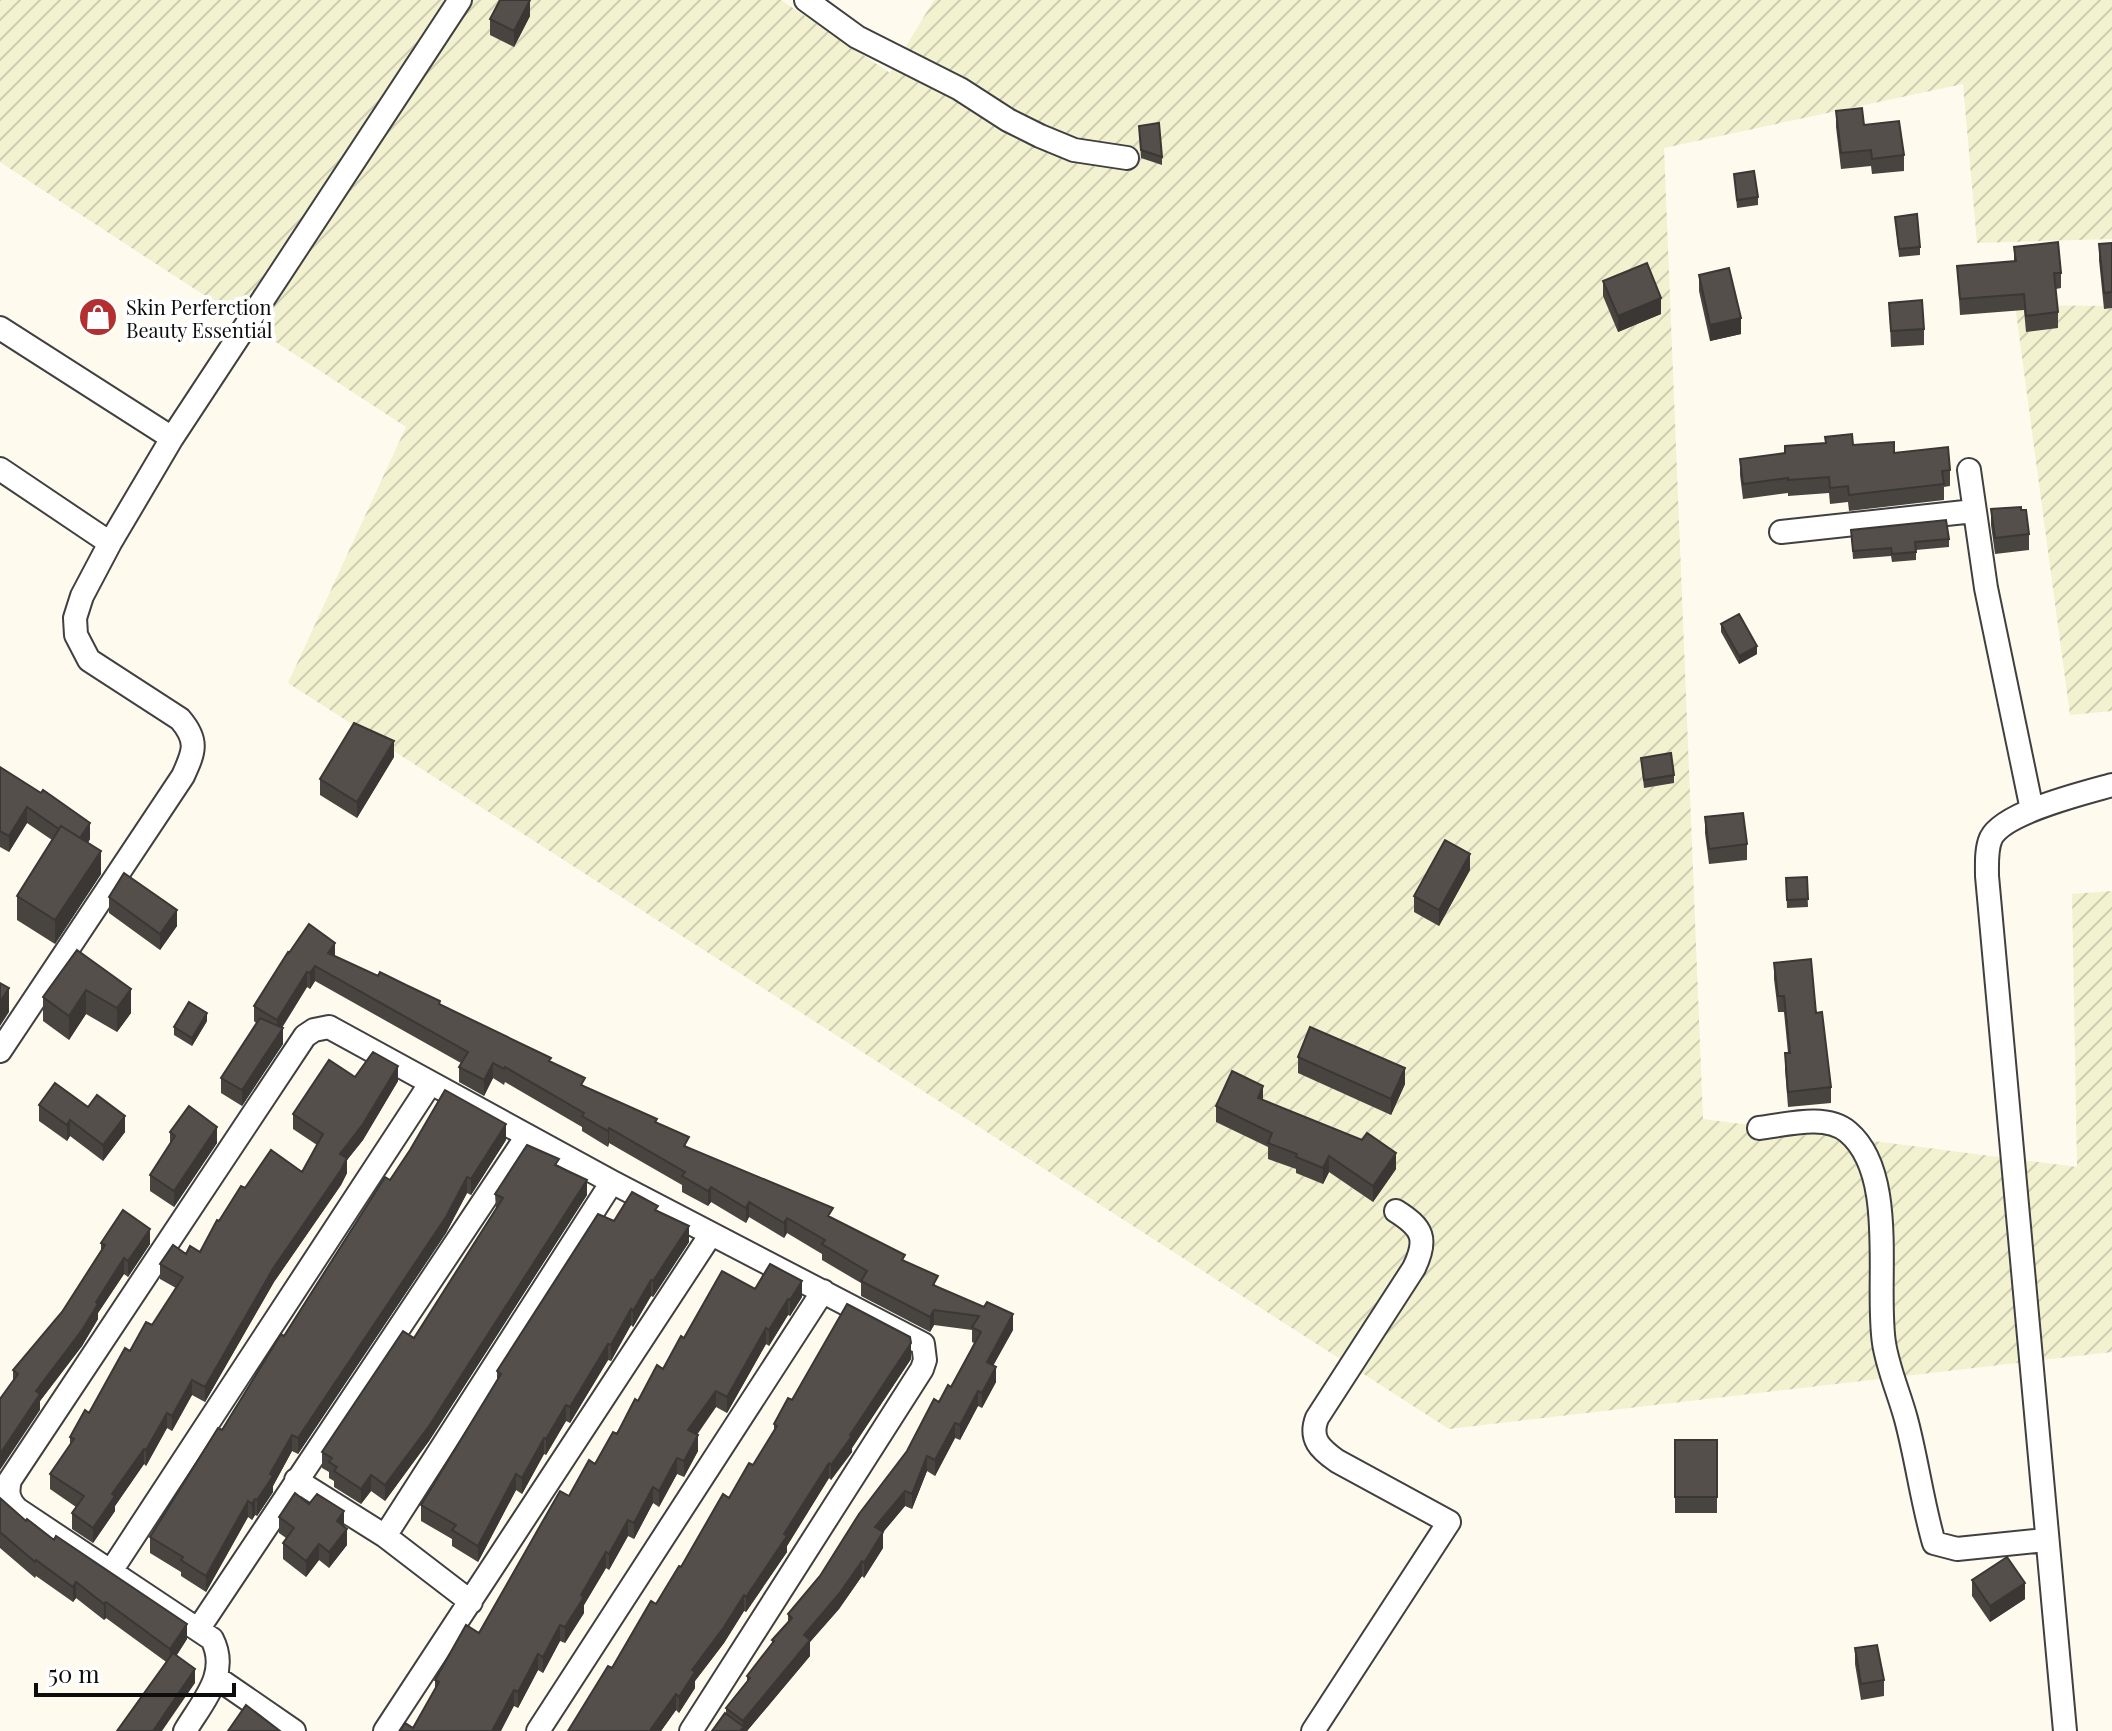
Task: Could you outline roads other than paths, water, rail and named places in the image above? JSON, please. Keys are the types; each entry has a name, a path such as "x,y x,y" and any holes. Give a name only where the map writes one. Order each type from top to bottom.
{"street":[{"path":"0,1051 183,776 192,756 194,742 180,719 89,660 76,635 75,618 82,596 172,438 460,0"},
{"path":"806,0 857,37 960,89 1029,130 1074,150 1127,158"},
{"path":"0,328 172,438"},
{"path":"0,469 110,543"},
{"path":"1969,470 2002,674 2032,810"},
{"path":"1781,532 1974,511"},
{"path":"2065,1731 2045,1540 1987,855 1992,836 2005,825 2032,810 2112,785"},
{"path":"185,1731 217,1678 217,1648 212,1639 17,1509 8,1497 10,1480 305,1036 321,1027 338,1030 430,1084 612,1182 923,1344 925,1360 691,1731"},
{"path":"111,1571 430,1084"},
{"path":"1759,1128 1828,1123 1845,1129 1860,1144 1870,1165 1878,1197 1882,1236 1883,1341 1906,1419 1922,1502 1934,1543 1957,1549 2045,1540"},
{"path":"199,1628 527,1136"},
{"path":"385,1536 612,1182"},
{"path":"1313,1731 1449,1522 1337,1461 1322,1451 1314,1439 1313,1429 1317,1418 1421,1255 1420,1230 1396,1211"},
{"path":"385,1731 711,1234"},
{"path":"538,1731 823,1291"},
{"path":"296,1480 385,1536 471,1602"},
{"path":"217,1678 294,1731"}],"place":[{"name":"Skin Perferction Beauty Essential","path":"98,317"}]}
